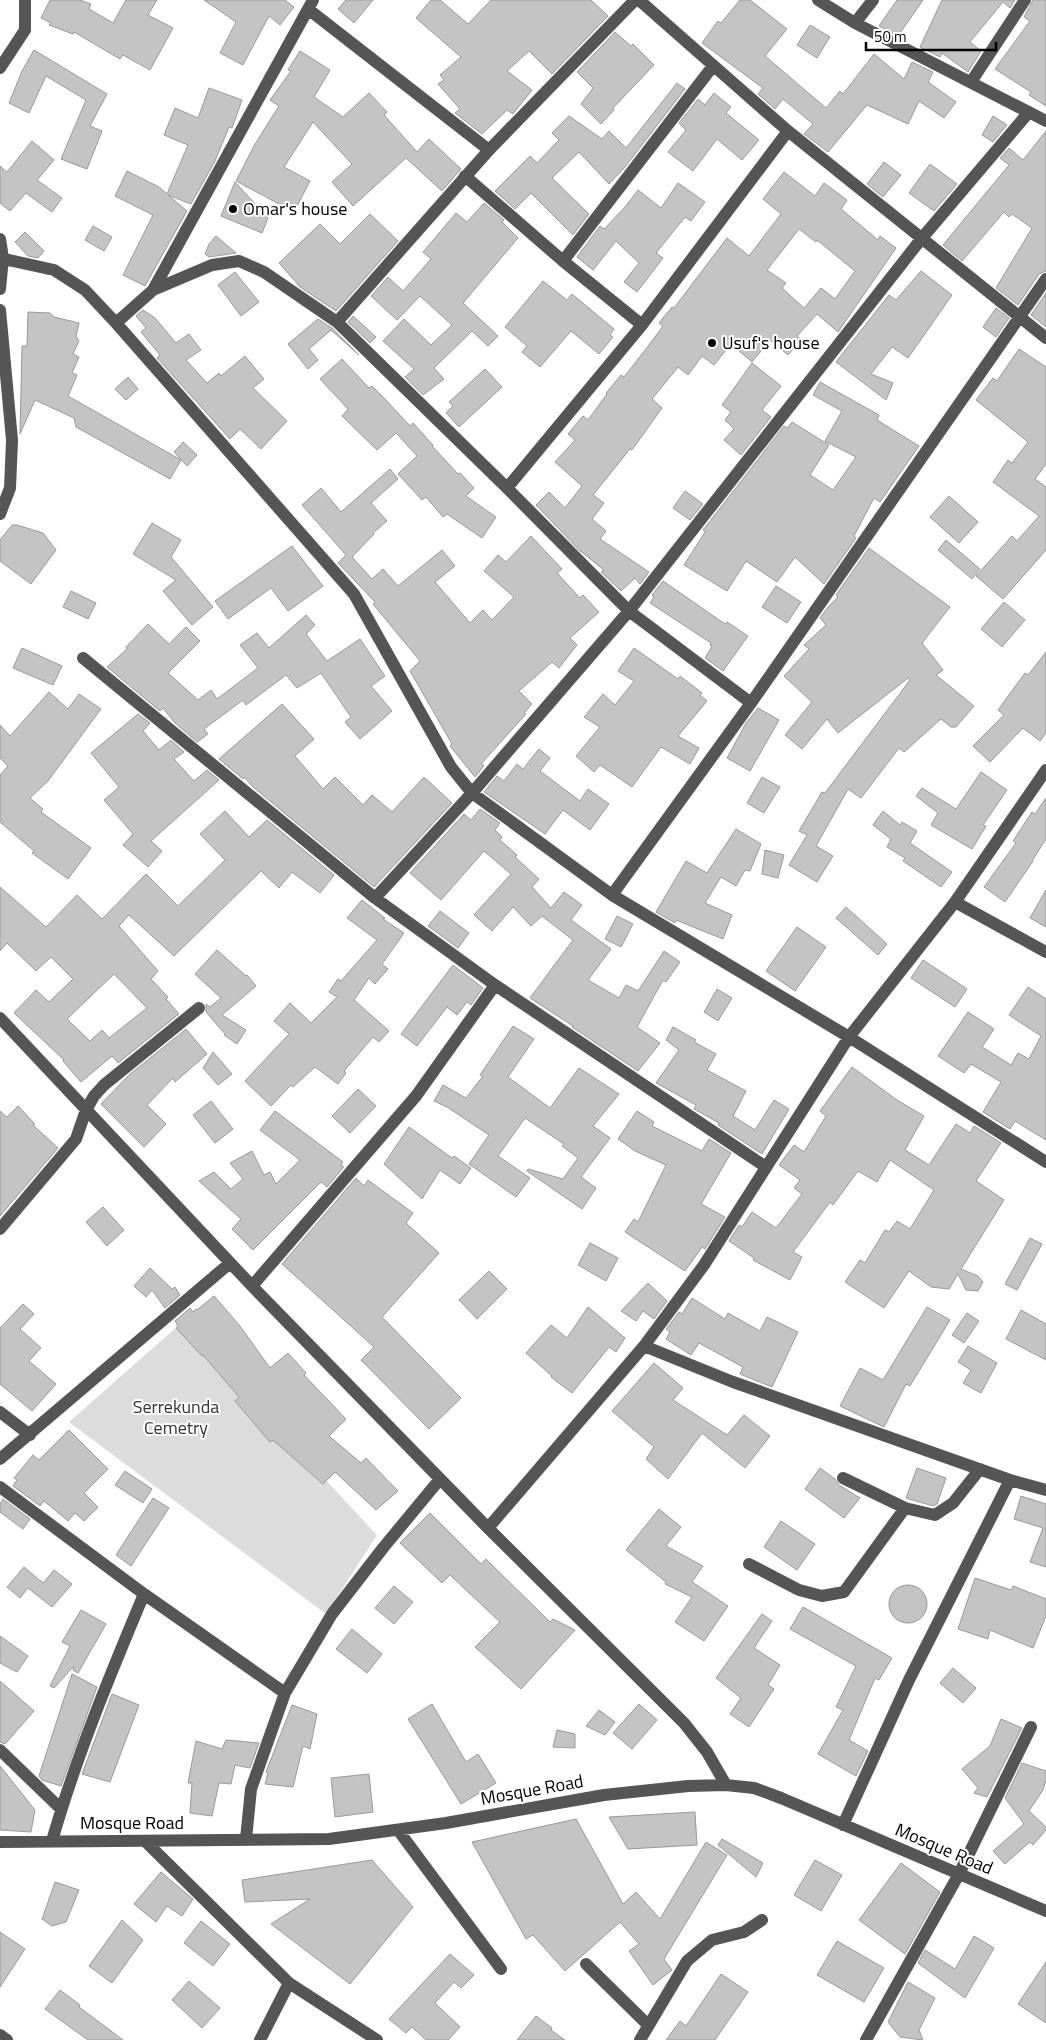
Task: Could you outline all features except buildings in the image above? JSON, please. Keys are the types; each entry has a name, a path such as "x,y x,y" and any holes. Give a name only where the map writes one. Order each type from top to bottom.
{"street":[{"path":"0,68 25,30 25,0"},
{"path":"337,322 489,150 637,0 788,131 1046,338"},
{"path":"818,0 856,23 1046,121"},
{"path":"856,23 873,0"},
{"path":"970,82 1025,0"},
{"path":"153,290 311,4 489,150"},
{"path":"563,261 713,66"},
{"path":"375,898 472,793 629,611 922,238 1029,112"},
{"path":"507,488 642,325 788,131"},
{"path":"466,176 563,261 642,325"},
{"path":"0,239 0,289"},
{"path":"1,258 54,270 85,290 116,323 354,594 451,767 472,793 612,895 849,1037 1046,1162"},
{"path":"116,323 153,290 212,265 239,262 264,272 337,322 507,488 629,611 751,703"},
{"path":"612,895 751,703 1046,279"},
{"path":"0,310 12,440 10,488 0,514"},
{"path":"83,658 375,898 495,985 766,1167"},
{"path":"488,1528 644,1346 704,1265 849,1037 956,902 1046,770"},
{"path":"956,902 1046,952"},
{"path":"252,1286 416,1096 495,985"},
{"path":"0,1229 76,1139 86,1110 94,1096 199,1008"},
{"path":"0,1018 252,1286 488,1528 684,1723 706,1752 726,1785"},
{"path":"0,1459 230,1263"},
{"path":"644,1346 733,1382 1010,1480 1046,1490"},
{"path":"0,1412 30,1435"},
{"path":"843,1478 905,1508 935,1515 953,1502 980,1469"},
{"path":"246,1839 251,1789 285,1693 332,1614 440,1479"},
{"path":"842,1826 909,1680 1010,1480"},
{"path":"0,1487 144,1594 285,1693"},
{"path":"748,1564 799,1590 822,1596 844,1592 905,1508"},
{"path":"52,1841 61,1809 100,1698 144,1594"},
{"path":"866,2040 959,1874 1032,1727"},
{"path":"0,1750 61,1809"},
{"name":"Mosque Road","path":"0,1842 329,1839 446,1823 604,1795 688,1786 726,1785 754,1788 781,1798 842,1826 1046,1911"},
{"path":"398,1830 501,1969"},
{"path":"145,1841 289,1984 377,2040"},
{"path":"640,2040 687,1961 712,1940 744,1932 762,1920"},
{"path":"586,1964 648,2025"},
{"path":"260,2040 289,1984"},
{"path":"0,2035 7,2040"}],"green space":[{"name":"Serrekunda Cemetry","path":"180,1324 377,1535 326,1614 69,1422"}],"place":[{"name":"Omar's house","path":"233,209"},
{"name":"Usuf's house","path":"712,343"}]}
